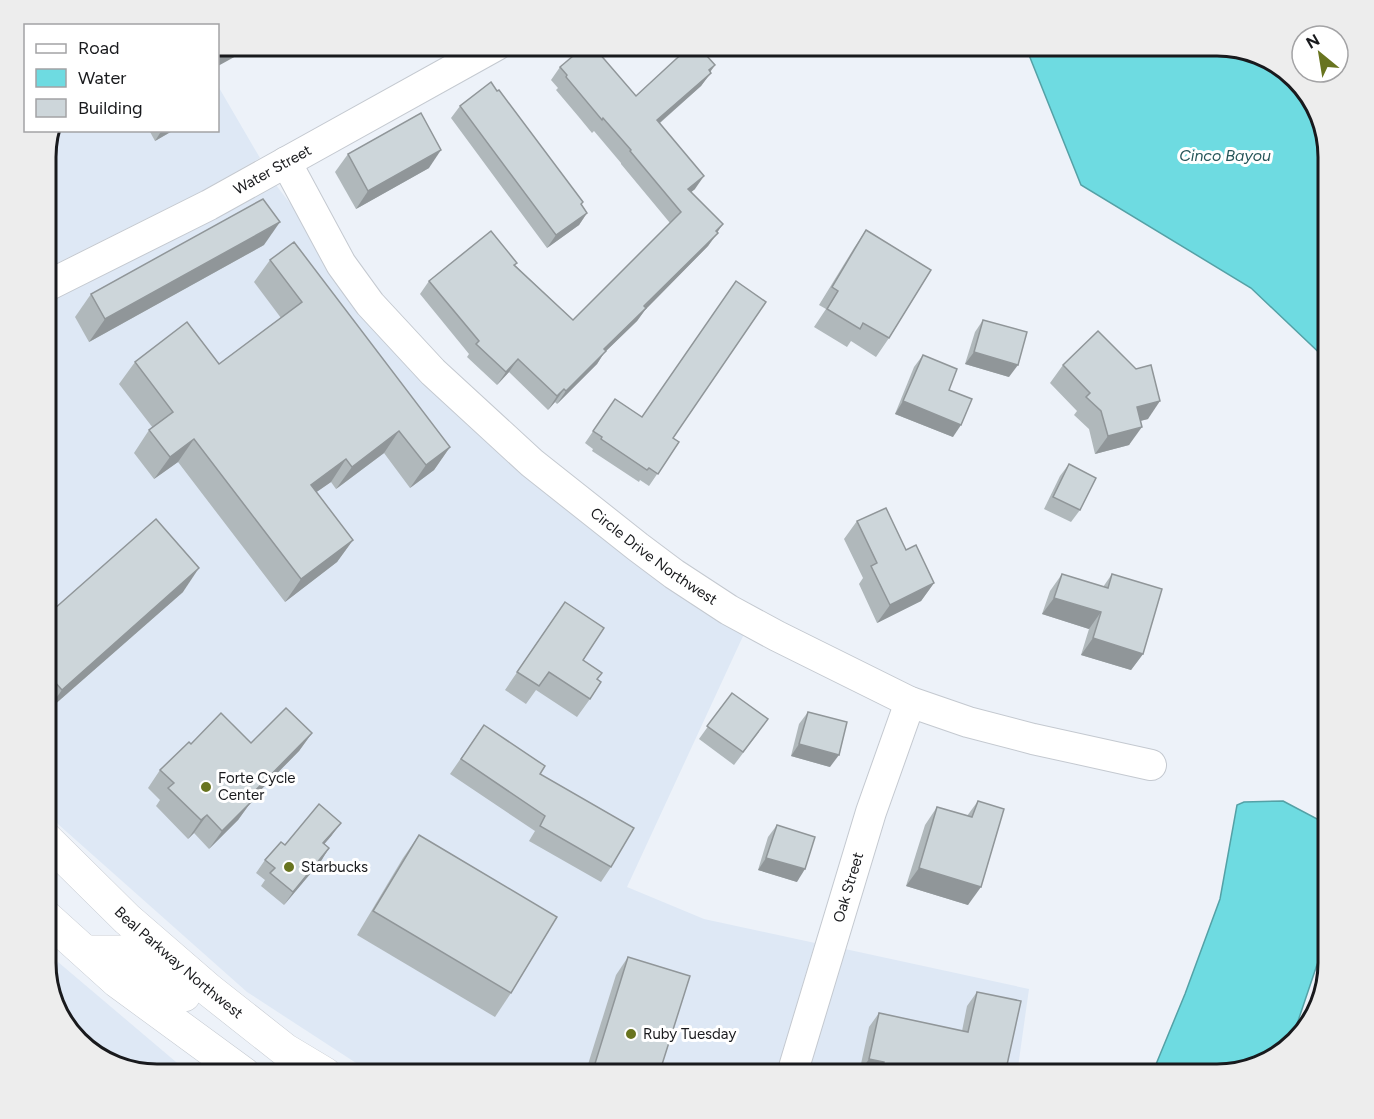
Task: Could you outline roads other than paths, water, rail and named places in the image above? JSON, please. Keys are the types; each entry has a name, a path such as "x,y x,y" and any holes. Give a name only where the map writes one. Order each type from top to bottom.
{"main road":[{"name":"Beal Parkway Northwest","path":"56,849 127,919 209,990 285,1050 308,1064"},
{"path":"56,926 117,981 230,1064"},
{"path":"86,952 127,952 216,1020 266,1035"}],"street":[{"name":"Water Street","path":"56,282 209,205 477,56"},
{"name":"Circle Drive Northwest","path":"286,162 341,264 370,304 433,372 532,463 674,574 729,610 910,702 968,722 1033,739 1151,765"},
{"name":"Oak Street","path":"795,1064 871,812 910,702"}],"water":[{"name":"Cinco Bayou","path":"1029,56 1237,57 1268,69 1298,95 1308,112 1318,143 1318,352 1251,288 1081,185"},
{"path":"1283,801 1318,819 1318,962 1297,1023 1279,1043 1262,1053 1231,1063 1156,1064 1220,899 1237,805 1244,802"}],"place":[{"name":"Forte Cycle Center","path":"206,787"},
{"name":"Starbucks","path":"289,867"},
{"name":"Ruby Tuesday","path":"631,1034"}]}
